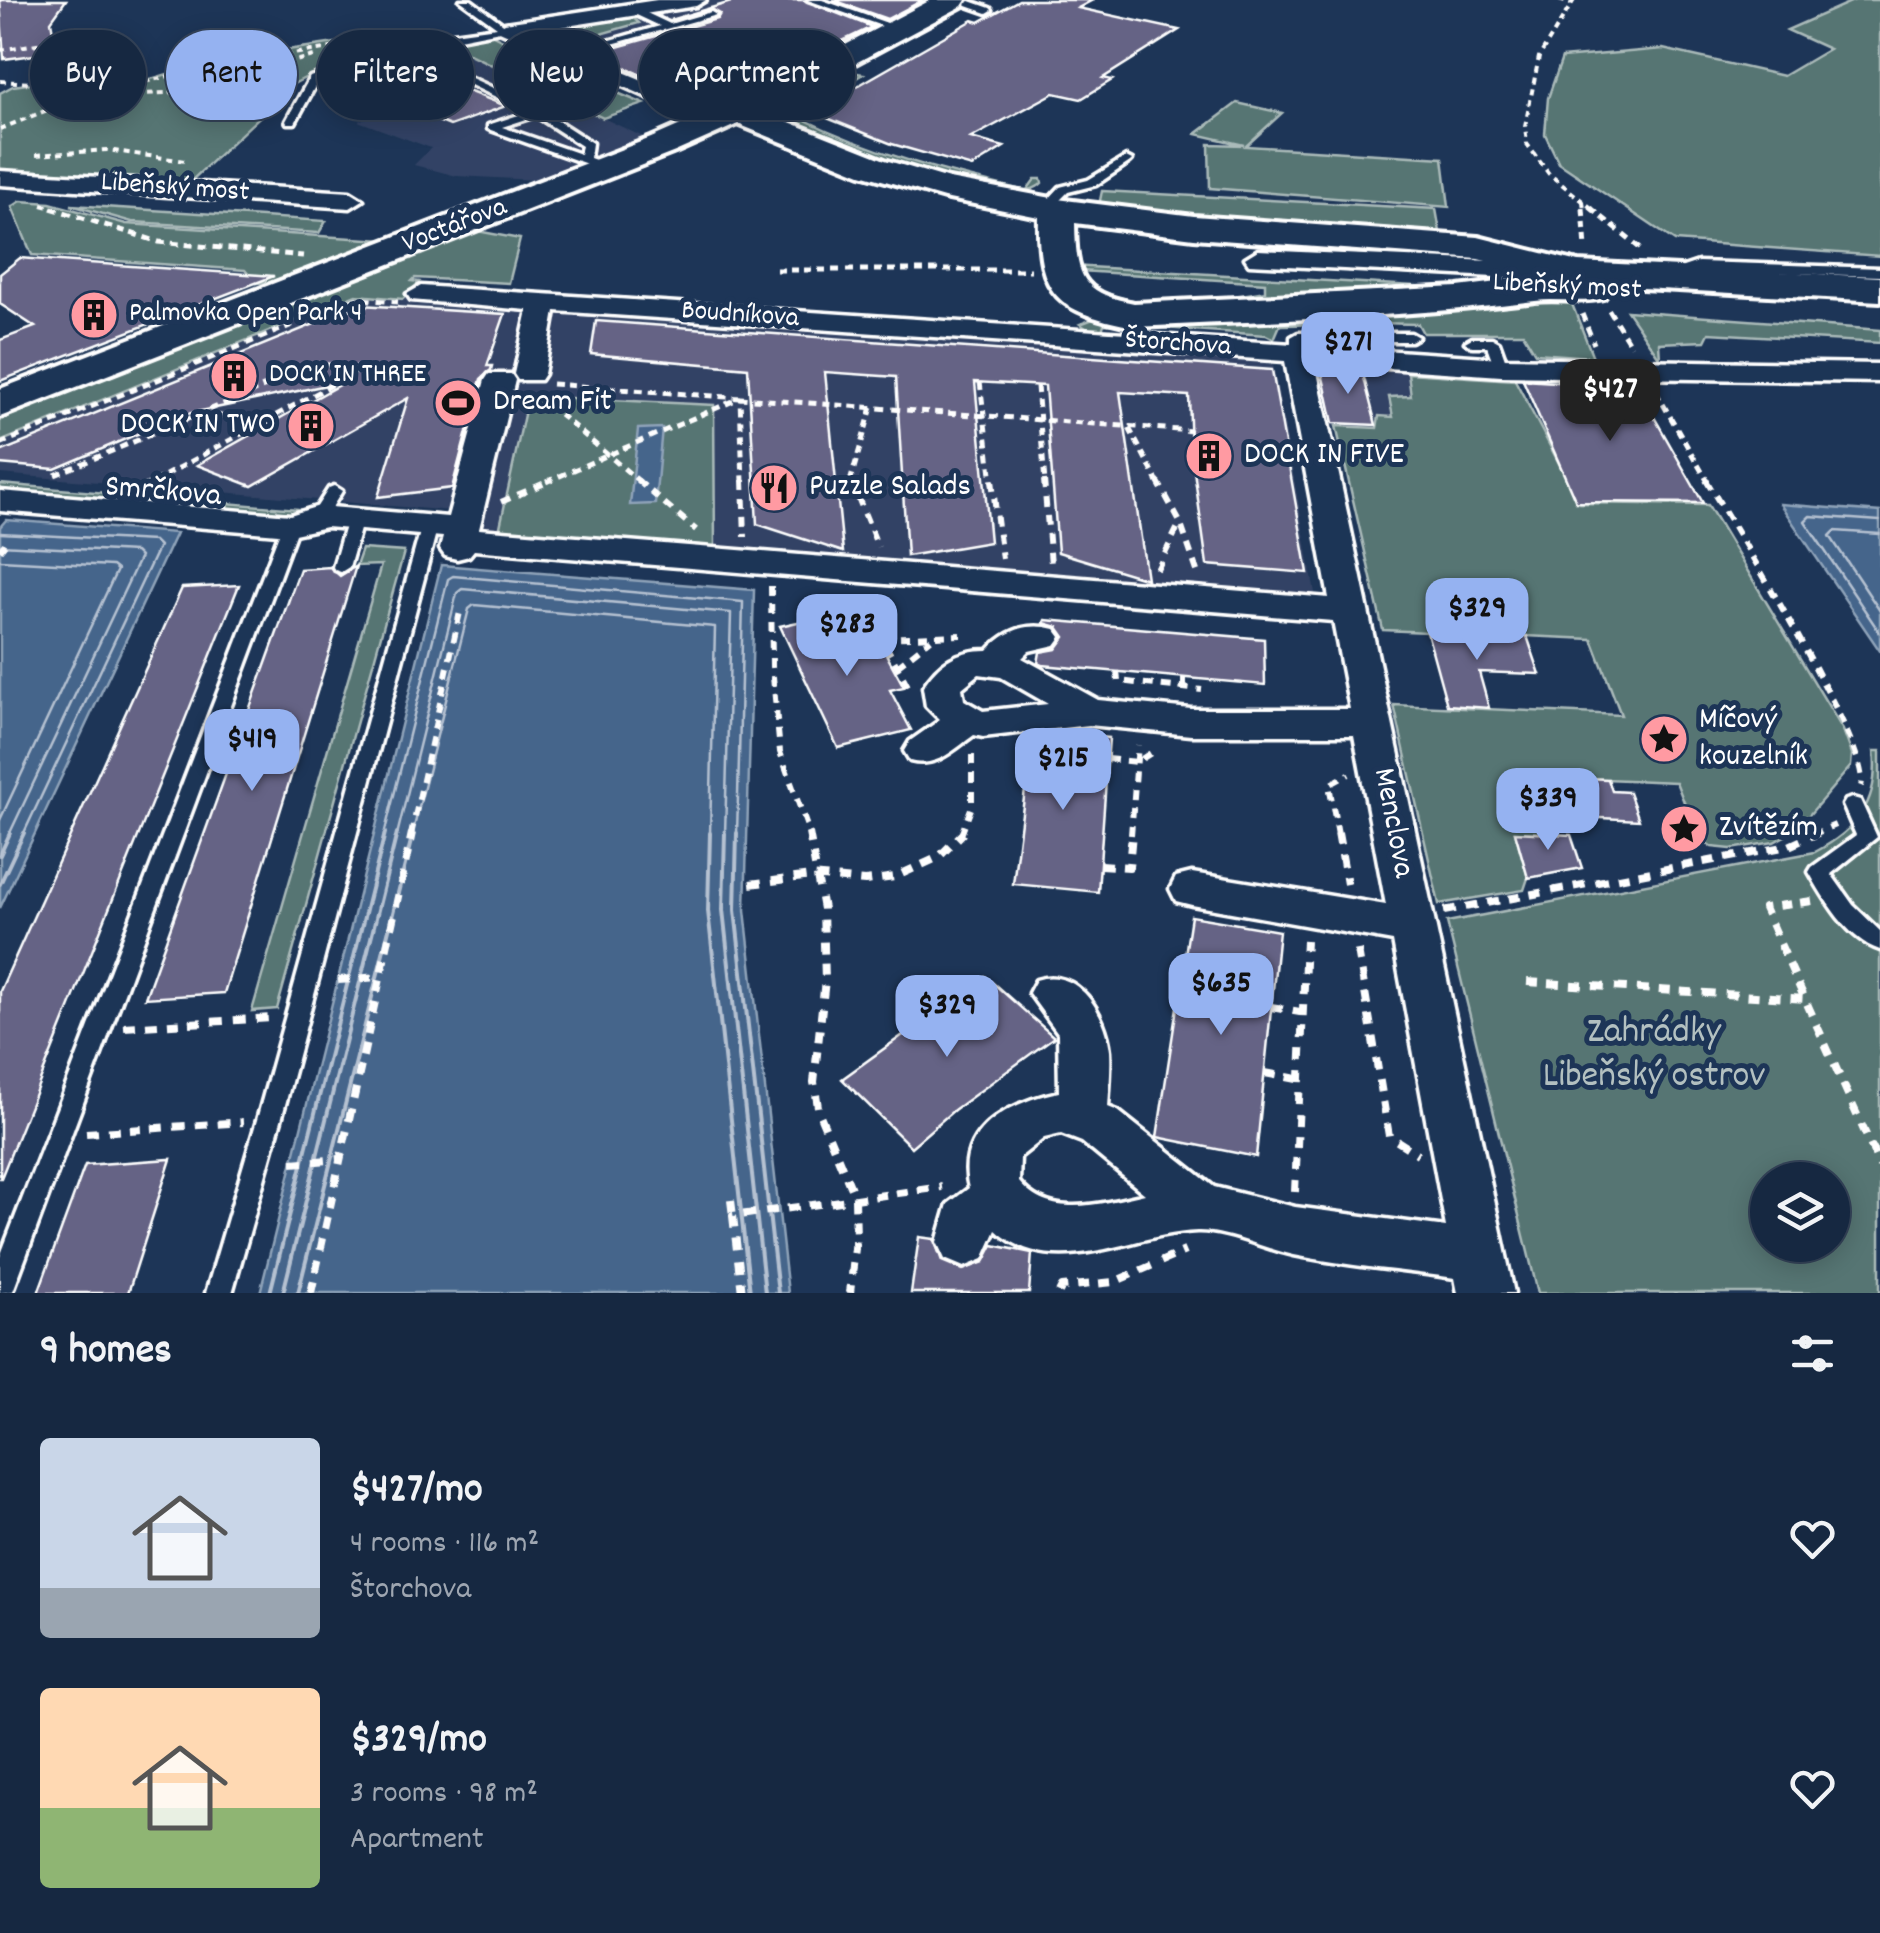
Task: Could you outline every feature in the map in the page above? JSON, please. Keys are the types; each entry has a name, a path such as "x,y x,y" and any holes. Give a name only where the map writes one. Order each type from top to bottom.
{"main road":[{"name":"Voctářova","path":"855,53 908,27 972,4"},
{"name":"Voctářova","path":"0,404 596,162 717,120"},
{"path":"739,120 886,172 944,188 1058,210 1177,225 1478,248 1556,270"},
{"path":"1058,210 1060,277 1081,302 1104,310 1166,316 1458,300 1556,270"},
{"name":"Libeňský most","path":"1556,270 1880,289"},
{"path":"1664,278 1726,310 1880,324"},
{"name":"Libeňský most","path":"1664,278 1880,307"}],"street":[{"path":"505,29 631,9 703,8"},
{"name":"Libeňský most","path":"0,178 340,206 0,190"},
{"name":"Libeňský most","path":"1556,270 1256,260 1556,270"},
{"path":"1059,337 1060,277"},
{"name":"Boudníkova","path":"413,298 544,302 1059,337"},
{"path":"455,530 544,302"},
{"name":"Štorchova","path":"1059,337 1501,367 1880,374"},
{"name":"Menclova","path":"1298,353 1350,611 1353,722 1412,922 1482,1275"},
{"name":"Smrčkova","path":"2,498 138,490 327,503 355,519 759,573 891,575 1350,611"},
{"name":"Smrčkova","path":"2,498 290,525 310,523 327,503"},
{"path":"1019,647 1013,666 1089,712"},
{"path":"975,722 946,706 942,686 956,670 1019,647"},
{"path":"924,751 975,722 1089,712 1140,700 1191,722 1353,722"},
{"path":"1192,888 1352,916 1412,922"},
{"path":"1053,992 1075,1010 1085,1036 1082,1116"},
{"path":"964,1242 968,1221 996,1188 996,1149 1006,1133 1021,1121 1061,1112 1082,1116 1100,1126 1199,1228"},
{"path":"996,1188 1030,1224 1050,1230 1199,1228 1294,1232 1482,1275"}],"lane":[{"path":"465,0 505,29"},
{"path":"812,0 908,27"},
{"path":"846,2 908,27"},
{"path":"619,41 669,27 703,8"},
{"path":"631,9 669,27"},
{"path":"474,35 505,29"},
{"path":"291,121 317,78"},
{"path":"513,120 492,127 565,155 596,162"},
{"path":"550,120 583,140 596,162"},
{"path":"1058,210 1052,202 1064,189 1092,182 1126,160"},
{"path":"1664,278 1698,266 1880,272"},
{"path":"1298,353 1298,337 1412,337"},
{"path":"1472,342 1492,342 1501,367"},
{"path":"341,567 355,519"},
{"path":"218,1293 297,1016 455,530"},
{"path":"0,1291 287,534"},
{"path":"1854,805 1867,836 1818,872 1860,928 1880,942"}],"path":[{"path":"1560,0 1573,2 1539,56 1526,133 1540,165 1583,199 1664,278"},
{"path":"0,50 30,45"},
{"path":"146,82 214,66 317,50"},
{"path":"0,81 30,83"},
{"path":"0,129 30,117"},
{"path":"68,152 130,152 185,161"},
{"path":"1556,270 1583,199"},
{"path":"42,205 159,242 320,257"},
{"path":"776,270 1060,277"},
{"path":"0,444 356,298 413,298"},
{"path":"56,475 318,364 372,368"},
{"path":"138,490 364,368"},
{"path":"514,377 1192,431"},
{"path":"514,377 656,496"},
{"path":"980,382 1005,584"},
{"path":"1037,386 1052,588"},
{"path":"1412,922 1789,846 1832,828 1854,805 1864,778 1849,730 1652,386"},
{"path":"455,530 503,502 740,398"},
{"path":"740,398 780,752 809,832 822,910 825,980 814,1082 818,1113 855,1198 856,1238 850,1293"},
{"path":"872,408 850,484 891,575"},
{"path":"199,414 265,420"},
{"path":"1128,427 1180,522 1206,600"},
{"path":"1145,596 1180,522"},
{"path":"856,591 912,694"},
{"path":"311,1293 460,612"},
{"path":"882,638 971,635 1019,647"},
{"path":"897,666 933,638"},
{"path":"1184,678 1184,688"},
{"path":"1100,865 1130,868 1140,700"},
{"path":"750,884 816,876 868,881 892,878 912,872 954,844 968,824 972,805 975,722"},
{"path":"1353,722 1337,737 1350,746 1352,772 1330,786 1389,1136 1420,1155 1424,1170"},
{"path":"1834,898 1764,908 1880,1166"},
{"path":"1294,1232 1300,1012 1308,908"},
{"path":"338,980 380,976"},
{"path":"1527,982 1805,999"},
{"path":"1271,1007 1300,1012"},
{"path":"123,1027 297,1016"},
{"path":"1265,1073 1298,1080"},
{"path":"84,1133 269,1120"},
{"path":"292,1163 340,1159"},
{"path":"733,1216 855,1198 996,1188"},
{"path":"731,1200 742,1293"},
{"path":"1058,1293 1062,1287 1114,1282 1186,1250 1199,1228"}],"shaded area":[{"path":"645,0 827,0 899,24 855,46 855,30 639,30 639,85 619,75 619,30 524,30 505,21"},
{"path":"474,56 494,66 494,120 607,120 645,138 536,180 457,176 414,165 431,148 358,121 474,120"},
{"path":"357,294 1273,364 1315,593 1306,599 474,532 477,513 0,474 0,430"},
{"path":"1311,364 1407,370 1411,396 1378,428 1324,426"}],"green space":[{"path":"1855,0 1880,0 1880,256 1675,241 1559,163 1545,134 1548,98 1562,58 1663,49 1783,76 1829,49 1787,30"},
{"path":"630,15 639,23 614,30 541,30"},
{"path":"474,36 494,36 494,66 474,56"},
{"path":"317,46 317,72 297,82 297,49"},
{"path":"166,74 166,120 256,120 190,182 0,170 0,93 30,84 30,120 146,120 146,79"},
{"path":"619,94 639,102 639,106 619,113"},
{"path":"1237,103 1282,113 1246,146 1443,158 1449,207 1210,188 1209,144 1244,145 1196,134"},
{"path":"793,120 805,120 909,160 1026,190 998,191 928,175"},
{"path":"1035,179 1041,179 1042,183 1027,190"},
{"path":"1102,191 1436,209 1440,232 1098,210"},
{"path":"21,201 50,203 126,224 385,240 271,282 256,283 245,270 32,255 12,207"},
{"path":"71,205 326,221 319,233 132,222"},
{"path":"472,230 520,239 509,283 415,278 412,281 419,282 403,299 356,295 0,442 0,417"},
{"path":"1071,266 1483,290 1155,308 1097,299","holes":["1080,271 1265,283 1265,291 1220,298 1138,301 1113,296 1094,286"]},
{"path":"1570,299 1593,357 1535,353 1523,333 1423,333 1418,324 1373,323 1375,330 1369,334 1350,332 1346,324 1280,325 1274,339 1266,335 1104,324 1102,331 1089,330 1080,324 1093,319 1142,323 1291,318"},
{"path":"1627,311 1880,330 1880,343 1709,333 1705,341 1659,343 1660,359"},
{"path":"1408,373 1515,380 1580,503 1708,505 1843,730 1852,754 1851,766 1797,829 1774,842 1731,849 1712,847 1698,837 1676,782 1532,776 1548,833 1515,832 1528,878 1524,890 1439,904 1394,705 1621,715 1592,639 1383,630 1336,426 1377,428 1379,416 1393,417 1389,397 1411,396"},
{"path":"528,396 714,405 715,552 504,532 500,527"},
{"path":"0,484 298,509 309,514 308,518 0,495"},
{"path":"362,549 404,552 277,1009 252,1011 381,565 356,566"},
{"name":"Zahrádky Libeňský ostrov","path":"1874,751 1880,751 1880,1293 1538,1293 1447,922 1815,852 1853,825 1873,786"}],"water":[{"path":"662,428 655,504 630,505 638,429"},
{"path":"1780,504 1880,512 1880,651"},
{"path":"6,520 176,533 0,908 0,527"},
{"path":"441,565 754,590 745,910 788,1293 260,1293"}],"building":[{"path":"0,0 66,0 51,21 53,30 30,30 30,56 4,59"},
{"path":"738,0 804,0 872,27 855,35 855,30 678,30 717,19 720,14 710,8"},
{"path":"833,0 923,0 887,19"},
{"path":"1019,0 1093,0 1078,8 1179,30 1103,78 1112,80 1081,99 1054,93 971,138 1004,147 972,167 892,144 832,120 855,120 855,87 973,20 979,22"},
{"path":"639,41 639,74 619,65 619,46"},
{"path":"474,93 494,101 494,110 474,117"},
{"path":"435,120 467,120 450,126"},
{"name":"Palmovka Open Park 4","path":"20,258 274,276 0,381 0,340 35,327 0,304 0,274"},
{"path":"361,305 505,314 487,366 492,366 491,370 481,379 452,488 378,497 408,398 252,486 197,465 346,381 182,415 55,469 0,464 0,452"},
{"path":"596,321 1272,370 1308,573 1207,565 1191,449 1189,396 1120,392 1147,579 1058,552 1045,386 975,382 990,542 907,556 896,377 825,372 843,552 757,524 748,368 591,354"},
{"path":"1321,368 1362,370 1376,425 1333,423"},
{"path":"1523,380 1637,387 1703,503 1576,502"},
{"path":"356,566 224,993 145,998 300,569 330,567 340,576"},
{"path":"239,585 0,1178 0,991 182,588"},
{"path":"848,611 866,646 880,643 904,687 890,690 911,730 838,748 780,626"},
{"path":"1045,620 1264,639 1265,685 1042,665 1038,663 1040,652 1056,649 1065,637 1058,627 1044,623"},
{"path":"1427,632 1527,636 1540,674 1479,672 1489,708 1447,705"},
{"path":"1032,735 1109,738 1098,892 1013,884"},
{"path":"1531,776 1608,779 1612,791 1629,792 1639,820 1543,815"},
{"path":"1515,832 1571,835 1582,868 1528,878"},
{"path":"1191,916 1279,931 1256,1157 1157,1137"},
{"path":"985,976 1054,1037 954,1110 911,1147 842,1079"},
{"path":"171,1159 128,1293 38,1293 85,1165"},
{"path":"919,1237 934,1239 942,1261 963,1270 984,1262 993,1245 1032,1253 1029,1293 911,1293"}],"place":[{"name":"Palmovka Open Park 4","path":"94,315"},
{"name":"DOCK IN THREE","path":"234,376"},
{"name":"Dream Fit","path":"458,403"},
{"name":"DOCK IN TWO","path":"311,426"},
{"name":"DOCK IN FIVE","path":"1209,456"},
{"name":"Puzzle Salads","path":"774,488"},
{"name":"Míčový kouzelník","path":"1664,739"},
{"name":"Zvítězím","path":"1684,829"}]}
